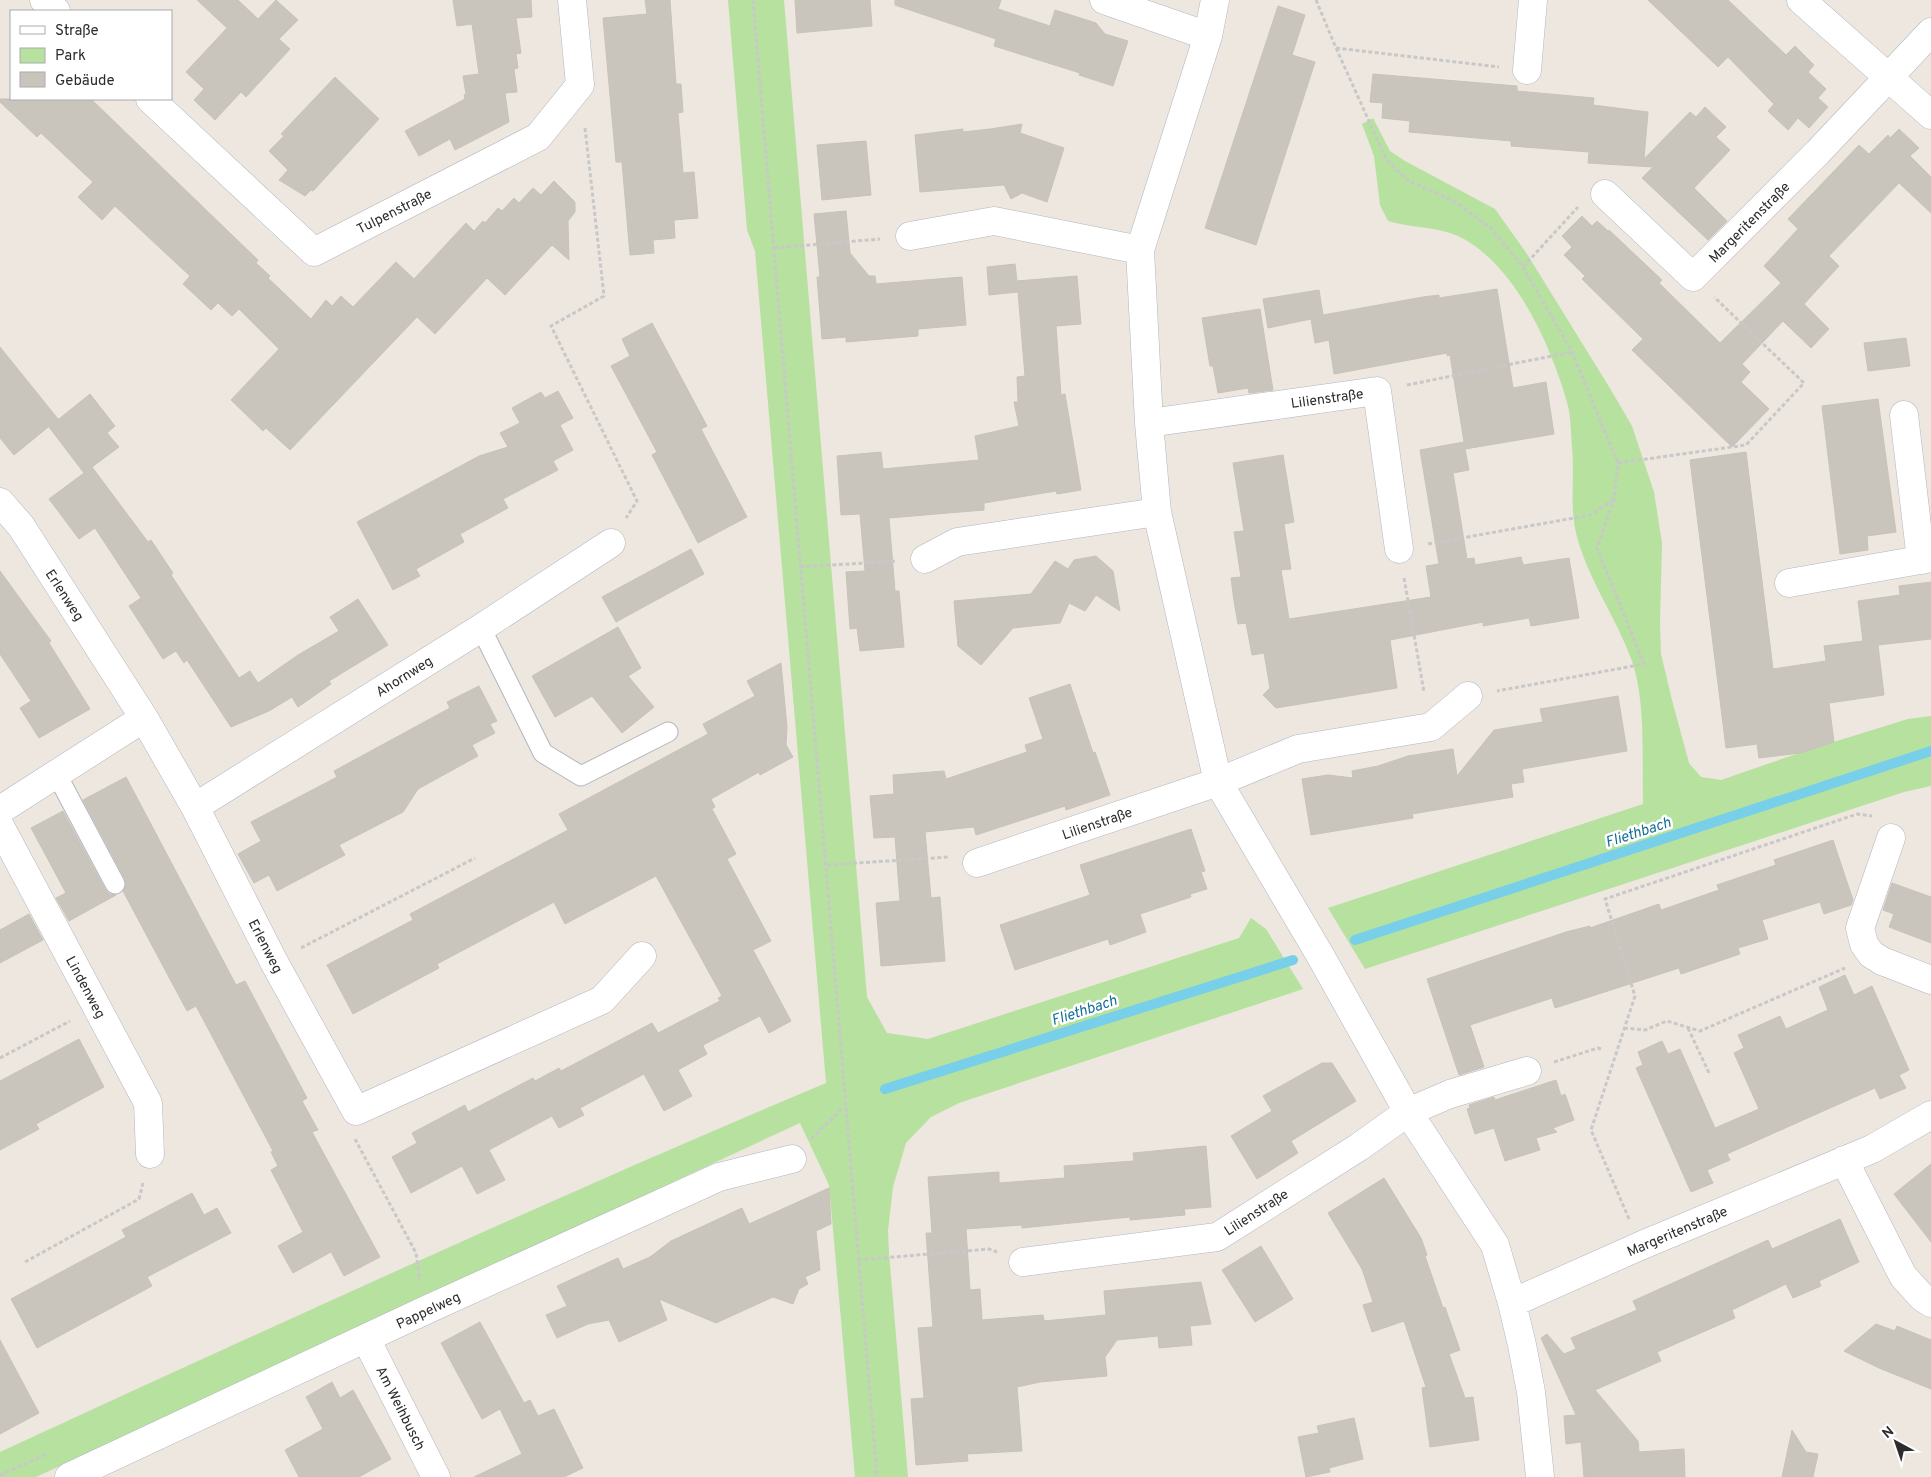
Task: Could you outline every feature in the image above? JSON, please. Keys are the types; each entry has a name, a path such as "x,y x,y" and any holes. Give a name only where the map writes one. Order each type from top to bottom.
{"street":[{"path":"44,0 55,10"},
{"path":"572,0 580,85"},
{"path":"1104,0 1208,36"},
{"path":"1215,0 1208,36 1140,250 1149,423 1157,512 1218,782 1320,955 1408,1112 1495,1245 1512,1303 1530,1392 1532,1476"},
{"path":"1527,70 1533,0"},
{"path":"1801,0 1931,115"},
{"name":"Margeritenstraße","path":"1693,277 1818,152 1886,77 1931,32"},
{"name":"Tulpenstraße","path":"151,100 314,252 538,137 580,85"},
{"path":"1605,194 1693,277"},
{"path":"910,236 994,221 1140,250"},
{"name":"Lilienstraße","path":"1149,423 1377,391 1399,549"},
{"path":"1789,583 1926,559 1904,415"},
{"name":"Erlenweg","path":"0,502 21,526 144,718 195,806 274,962 356,1111"},
{"path":"925,559 957,542 1157,512"},
{"name":"Ahornweg","path":"195,806 481,628 611,543"},
{"path":"1431,727 1468,696"},
{"path":"0,810 144,718"},
{"name":"Lilienstraße","path":"977,863 1218,782 1298,749 1431,727"},
{"name":"Lindenweg","path":"0,826 148,1103 150,1154"},
{"path":"1891,838 1860,928 1864,944 1871,954 1882,962 1931,980"},
{"path":"356,1111 602,1000 642,956"},
{"name":"Lilienstraße","path":"1023,1262 1217,1237 1358,1147 1408,1112 1450,1094 1527,1071"},
{"name":"Margeritenstraße","path":"1512,1303 1640,1246 1872,1150 1931,1115"},
{"name":"Pappelweg","path":"69,1477 426,1310 719,1177 792,1159"},
{"path":"1844,1160 1903,1276 1922,1297 1931,1303"},
{"name":"Am Weihbusch","path":"366,1339 436,1477"}],"lane":[{"path":"481,628 543,753 581,776 668,732"},
{"path":"57,775 115,884"}],"path":[{"path":"753,0 800,567 827,865 844,1107 877,1477"},
{"path":"1316,0 1386,160 1406,180 1454,201 1492,230 1523,267 1572,352 1618,463 1614,500 1597,548 1644,664 1468,696"},
{"path":"1336,48 1527,70"},
{"path":"580,85 604,296 551,326 637,500 611,543"},
{"path":"1523,267 1590,194 1605,194"},
{"path":"774,248 910,236"},
{"path":"1618,463 1746,445 1804,383 1693,277"},
{"path":"1377,391 1572,352"},
{"path":"1431,727 1399,549 1591,515 1614,500"},
{"path":"800,567 925,559"},
{"path":"1640,1246 1592,1130 1634,996 1604,899 1857,814 1882,817 1891,838"},
{"path":"827,865 951,857 977,863"},
{"path":"274,962 475,858"},
{"path":"1624,1028 1645,1030 1667,1021 1700,1031 1852,965 1871,954"},
{"path":"0,1058 96,1008"},
{"path":"1688,1028 1710,1075"},
{"path":"1527,1071 1598,1048 1601,1049"},
{"path":"792,1159 844,1107"},
{"path":"356,1111 355,1140 416,1253 426,1310"},
{"path":"25,1262 139,1199 150,1154"},
{"path":"858,1260 989,1249 1023,1262"}],"green space":[{"path":"728,0 784,0 867,997 887,1033 928,1039 1239,938 1251,918 1266,929 1303,989 959,1103 931,1117 906,1143 893,1187 888,1231 908,1477 855,1477 829,1185 800,1123 36,1477 0,1477 0,1452 515,1218 826,1083 755,251 747,230"},
{"path":"1373,118 1390,151 1405,161 1495,209 1527,254 1632,426 1654,492 1662,543 1661,654 1689,763 1701,777 1721,780 1811,749 1908,719 1931,716 1931,786 1904,792 1365,969 1328,908 1643,804 1641,713 1636,677 1626,645 1589,569 1577,537 1573,515 1573,458 1570,416 1552,358 1541,333 1514,286 1497,266 1478,249 1458,236 1449,233 1388,221 1380,205 1374,156 1362,124"}],"building":[{"path":"197,0 238,0 258,19 276,0 298,20 279,39 290,49 246,97 241,92 215,120 194,100 204,89 186,72 227,28"},
{"path":"453,0 531,0 532,17 516,18 521,53 516,54 518,68 514,69 517,92 505,93 509,122 455,150 450,139 419,156 405,131 465,99 463,76 479,74 472,24 457,26"},
{"path":"645,0 670,0 676,84 681,84 683,112 678,113 683,173 694,172 698,218 674,220 675,238 653,240 654,253 630,255 622,162 616,162 603,18 647,14"},
{"path":"795,0 870,0 872,26 797,33"},
{"path":"895,0 1001,0 998,9 1050,26 1055,10 1096,23 1105,34 1128,41 1113,86 1079,75 1080,73 994,46 996,39 895,5"},
{"path":"1648,0 1728,0 1786,55 1795,46 1814,65 1808,72 1826,89 1818,98 1828,107 1809,128 1798,118 1788,130 1768,111 1774,104 1728,57 1718,67"},
{"path":"1278,6 1305,15 1292,55 1315,62 1256,245 1205,228"},
{"path":"1373,74 1517,86 1517,91 1594,98 1593,105 1648,112 1644,159 1690,112 1696,117 1705,107 1726,127 1716,137 1730,150 1694,188 1727,221 1708,240 1642,178 1653,167 1588,163 1589,152 1511,146 1511,141 1409,132 1410,121 1382,118 1383,103 1370,102"},
{"path":"335,77 379,119 313,191 311,190 305,196 279,180 288,170 269,151 284,136 281,134"},
{"path":"0,99 92,100 258,260 256,263 270,276 268,278 311,319 326,300 332,306 341,296 353,307 396,262 414,279 466,223 474,231 483,221 485,223 498,208 502,211 514,198 519,203 533,188 541,195 554,181 575,202 575,212 568,221 569,260 552,245 505,295 487,278 435,334 417,317 290,450 266,428 263,431 231,400 279,349 239,309 232,316 218,303 211,310 183,284 190,276 115,206 102,220 78,197 93,182 41,133 37,137 0,102"},
{"path":"1022,124 1020,133 1064,148 1047,202 1022,193 1011,199 1004,185 920,192 915,135 963,129 963,132"},
{"path":"1899,129 1919,148 1910,156 1931,177 1931,213 1899,183 1829,256 1839,266 1804,304 1829,329 1811,348 1783,321 1742,364 1750,372 1741,382 1769,409 1732,447 1632,350 1643,339 1582,279 1585,276 1564,255 1572,247 1562,236 1582,216 1592,226 1597,221 1662,280 1659,283 1720,343 1781,283 1764,266 1798,229 1788,219 1859,145 1869,154 1888,135 1890,138"},
{"path":"866,141 871,195 822,200 817,145"},
{"path":"846,211 850,253 869,276 875,276 876,284 962,277 966,325 918,329 918,336 846,342 846,337 822,339 817,277 820,277 814,214"},
{"path":"1015,264 1017,281 1077,276 1081,324 1056,326 1061,395 1065,394 1081,490 1057,494 1056,491 984,503 984,510 889,518 895,591 899,591 904,647 860,651 857,628 850,629 846,572 865,571 860,514 841,515 837,456 881,452 883,469 979,460 975,436 1019,426 1014,402 1018,402 1017,377 1025,376 1018,292 989,295 987,267"},
{"path":"1497,289 1513,388 1546,382 1554,434 1465,449 1469,470 1453,473 1467,559 1474,558 1475,565 1521,557 1523,565 1569,558 1579,618 1531,626 1529,618 1483,626 1483,622 1390,640 1397,688 1276,708 1263,695 1270,688 1264,653 1252,655 1246,623 1238,624 1231,578 1241,577 1234,532 1244,531 1233,463 1283,455 1294,522 1284,524 1291,569 1281,570 1289,619 1431,597 1426,566 1439,564 1420,450 1464,442 1450,355 1447,356 1447,353 1334,374 1329,340 1315,343 1311,319 1268,328 1263,299 1319,290 1323,315 1423,297 1439,295 1439,298"},
{"path":"1260,309 1273,390 1249,393 1248,388 1218,393 1213,366 1210,366 1202,318"},
{"path":"652,323 707,426 701,429 747,517 698,543 652,455 657,452 611,366 630,356 622,339"},
{"path":"1906,338 1910,366 1868,371 1864,343"},
{"path":"0,347 58,419 14,455 0,438"},
{"path":"558,391 573,418 560,425 573,450 553,461 558,470 503,499 508,508 460,534 464,542 416,569 420,576 393,590 357,522 479,456 508,447 500,433 520,423 512,408 541,392 545,398"},
{"path":"90,394 115,426 107,433 119,447 92,467 148,542 151,540 173,573 171,575 239,678 250,671 258,683 298,655 339,631 330,617 358,599 388,645 329,681 331,684 298,707 292,697 269,711 231,727 187,660 184,663 176,651 163,659 129,606 141,598 95,528 79,539 49,499 84,473 49,427"},
{"path":"1878,399 1896,532 1867,536 1868,550 1840,554 1822,406"},
{"path":"1746,452 1773,669 1826,661 1824,646 1863,641 1858,601 1900,595 1899,586 1931,582 1931,639 1878,645 1884,695 1829,703 1834,742 1800,753 1759,758 1757,744 1726,748 1690,460"},
{"path":"691,549 704,574 616,622 602,597"},
{"path":"1096,556 1113,571 1120,611 1096,595 1085,611 1069,603 1060,623 1013,628 981,665 958,646 954,601 1031,594 1055,561 1068,569 1074,560"},
{"path":"0,571 51,641 49,643 90,709 39,738 20,708 31,701 0,654"},
{"path":"618,627 641,668 628,676 654,707 622,733 592,696 555,717 532,676"},
{"path":"781,663 787,727 786,745 793,757 760,775 759,772 711,799 715,807 712,809 736,854 727,859 771,941 753,950 791,1021 769,1033 760,1016 705,1044 703,1046 707,1054 678,1070 692,1096 664,1111 644,1074 580,1108 584,1115 559,1128 552,1116 489,1150 505,1180 477,1194 462,1166 411,1193 392,1157 417,1143 412,1133 465,1105 468,1112 533,1078 535,1081 559,1068 561,1071 652,1023 658,1033 720,1001 718,998 722,996 656,876 565,924 554,902 437,964 439,968 353,1014 327,965 413,920 410,914 568,830 559,814 708,734 703,724 755,696 747,681"},
{"path":"1070,684 1093,753 1095,752 1110,795 1066,810 1065,806 976,835 974,827 925,832 931,898 940,897 945,961 881,966 876,903 900,901 895,837 874,838 870,796 894,794 893,775 944,771 946,779 1027,752 1025,745 1043,739 1029,698"},
{"path":"479,686 497,721 490,724 495,733 472,745 478,756 418,789 403,812 339,845 345,855 277,891 269,875 254,883 238,854 261,841 251,822 337,777 334,771 450,708 447,702"},
{"path":"1618,696 1627,751 1522,769 1524,782 1511,784 1513,797 1412,814 1413,818 1311,835 1302,779 1328,775 1353,778 1352,771 1378,766 1408,756 1453,749 1457,776 1494,730 1543,722 1540,709"},
{"path":"126,777 236,985 245,981 307,1098 302,1101 318,1130 312,1132 380,1257 344,1276 331,1252 293,1273 278,1246 303,1232 271,1170 278,1166 271,1152 273,1151 196,1006 187,1011 123,891 126,885 125,879 83,800"},
{"path":"63,811 105,889 109,894 116,895 69,921 56,898 66,893 31,828"},
{"path":"1191,829 1205,871 1201,872 1207,889 1190,894 1191,897 1140,914 1146,932 1110,945 1108,939 1015,970 1000,925 1090,895 1080,865"},
{"path":"1833,840 1853,900 1851,905 1824,914 1820,902 1762,920 1768,939 1738,948 1740,954 1681,974 1679,968 1555,1008 1552,998 1470,1025 1484,1067 1459,1075 1427,979 1566,932 1590,926 1590,928 1659,904 1661,910 1719,890 1717,885 1776,865 1774,860"},
{"path":"1892,883 1931,897 1931,943 1889,927 1894,914 1883,910"},
{"path":"29,914 43,940 0,963 0,930"},
{"path":"1845,975 1854,995 1872,986 1909,1070 1899,1075 1906,1088 1880,1099 1875,1088 1727,1154 1730,1160 1707,1170 1713,1183 1691,1192 1636,1068 1643,1065 1638,1052 1662,1041 1668,1054 1680,1049 1715,1128 1759,1109 1734,1053 1744,1048 1738,1035 1780,1016 1786,1029 1828,1010 1819,987"},
{"path":"79,1039 104,1087 36,1124 39,1129 0,1150 0,1081"},
{"path":"1322,1063 1332,1063 1356,1101 1291,1141 1298,1153 1257,1179 1231,1136 1272,1111 1263,1096"},
{"path":"1556,1080 1561,1096 1565,1094 1574,1120 1553,1128 1557,1132 1536,1138 1540,1150 1505,1161 1494,1128 1475,1134 1467,1109 1470,1108 1469,1105 1494,1097 1495,1100"},
{"path":"1206,1146 1211,1207 1185,1209 1184,1207 1185,1215 1130,1220 1130,1217 1022,1228 1022,1225 966,1229 970,1290 980,1289 982,1320 1043,1315 1044,1321 1106,1315 1104,1291 1201,1282 1211,1324 1190,1326 1192,1345 1159,1348 1158,1336 1117,1340 1105,1357 1107,1376 1040,1382 1017,1387 1022,1451 967,1454 968,1461 916,1465 911,1399 924,1398 918,1328 933,1327 926,1233 932,1233 928,1177 999,1172 999,1183 1065,1178 1064,1166 1134,1161 1133,1153"},
{"path":"1931,1164 1931,1242 1894,1194"},
{"path":"1384,1178 1421,1238 1427,1255 1425,1256 1443,1308 1445,1307 1460,1350 1449,1354 1465,1398 1473,1397 1479,1440 1430,1447 1422,1388 1426,1387 1404,1321 1372,1332 1363,1305 1373,1302 1362,1269 1328,1213"},
{"path":"829,1188 831,1224 816,1231 820,1270 805,1277 808,1284 799,1289 793,1304 773,1297 716,1323 659,1299 667,1320 619,1342 609,1320 588,1324 557,1338 546,1315 567,1306 557,1286 618,1258 623,1269 650,1257 671,1241 742,1208 749,1224"},
{"path":"192,1193 204,1215 217,1208 231,1233 147,1277 152,1286 37,1348 11,1299 126,1237 122,1230"},
{"path":"1840,1219 1859,1262 1819,1281 1821,1286 1793,1298 1786,1284 1732,1310 1735,1318 1657,1352 1661,1361 1595,1390 1638,1441 1639,1452 1684,1449 1685,1477 1584,1477 1581,1442 1566,1444 1564,1416 1576,1415 1541,1338 1547,1334 1564,1354 1576,1349 1571,1338 1637,1310 1633,1301 1768,1240 1772,1249"},
{"path":"1261,1246 1293,1299 1255,1322 1222,1270"},
{"path":"480,1322 524,1403 530,1400 538,1416 554,1409 583,1468 564,1477 474,1477 522,1454 500,1409 482,1419 441,1343"},
{"path":"1876,1324 1895,1331 1897,1326 1931,1340 1931,1389 1879,1368 1844,1351"},
{"path":"0,1340 39,1413 0,1434"},
{"path":"332,1382 340,1398 353,1390 391,1459 359,1477 299,1477 285,1450 323,1429 306,1397"},
{"path":"1354,1418 1363,1459 1329,1468 1330,1472 1306,1477 1298,1437 1319,1433 1317,1426"},
{"path":"1792,1430 1806,1452 1818,1454 1813,1477 1782,1477"}],"waterway":[{"name":"Fliethbach","path":"1355,940 1931,751"},
{"name":"Fliethbach","path":"885,1089 1293,960"}]}
